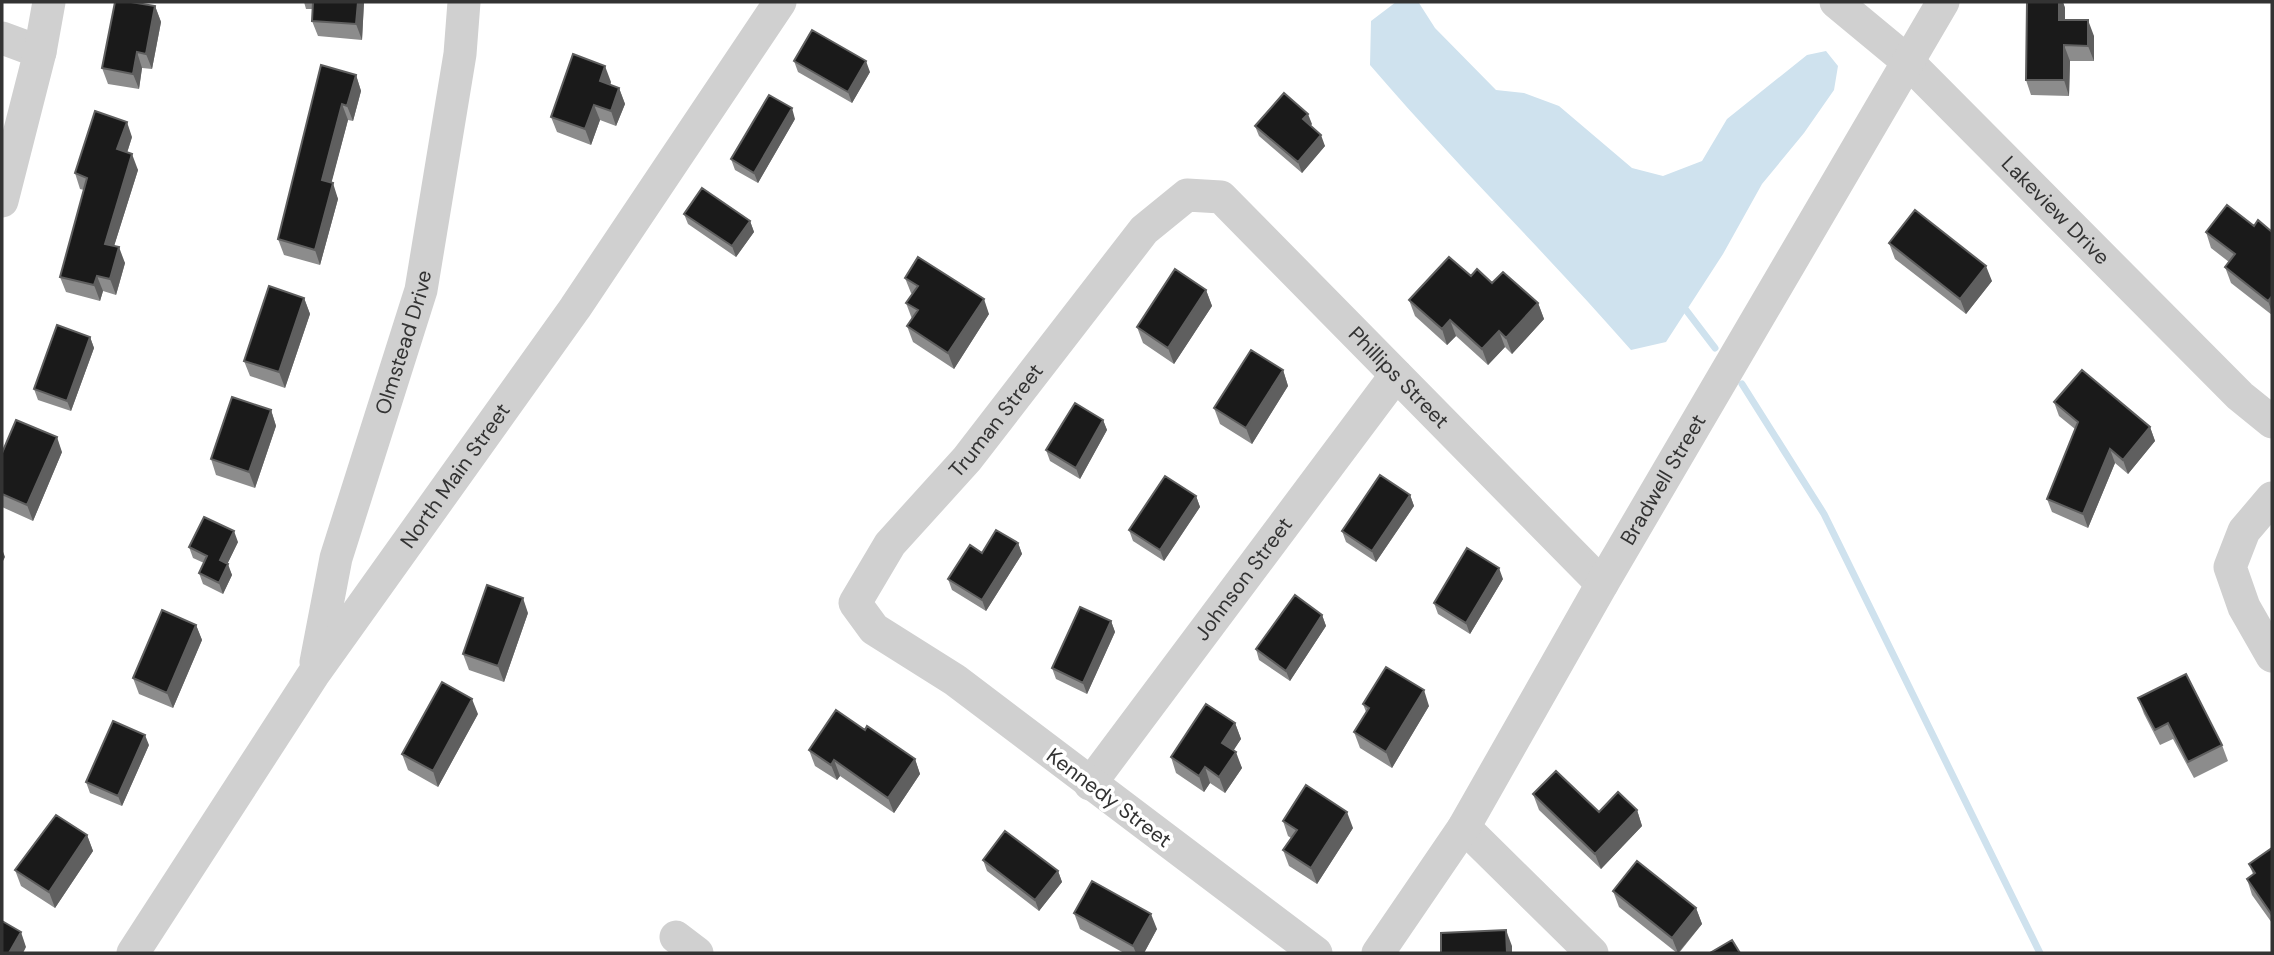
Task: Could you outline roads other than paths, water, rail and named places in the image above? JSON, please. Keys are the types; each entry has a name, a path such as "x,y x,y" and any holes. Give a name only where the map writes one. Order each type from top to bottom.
{"street":[{"path":"2,201 40,52 48,2"},
{"name":"Olmstead Drive","path":"313,675 336,558 421,290 460,54 464,2"},
{"name":"North Main Street","path":"133,953 313,675 575,307 780,2"},
{"name":"Lakeview Drive","path":"1836,2 1869,13 1906,60 2241,396 2272,422"},
{"name":"Bradwell Street","path":"1378,953 1464,827 1906,60 1943,2"},
{"path":"2,38 40,52"},
{"name":"Phillips Street","path":"1187,195 1221,197 1602,584"},
{"name":"Truman Street","path":"901,647 874,628 855,603 890,544 967,459 1144,230 1187,195"},
{"name":"Johnson Street","path":"1090,784 1396,375"},
{"path":"2272,498 2244,531 2230,568 2244,607 2272,656"},
{"name":"Kennedy Street","path":"901,647 955,680 1316,953"},
{"path":"1464,827 1592,953"}],"water":[{"path":"1396,2 1419,3 1435,28 1496,90 1524,93 1559,106 1632,168 1663,176 1702,161 1727,119 1807,55 1826,51 1838,66 1834,90 1804,133 1762,184 1723,254 1666,342 1631,350 1370,65 1371,21"}],"waterway":[{"path":"1686,310 1715,348"},
{"path":"1742,384 1824,514 2040,953"}]}
